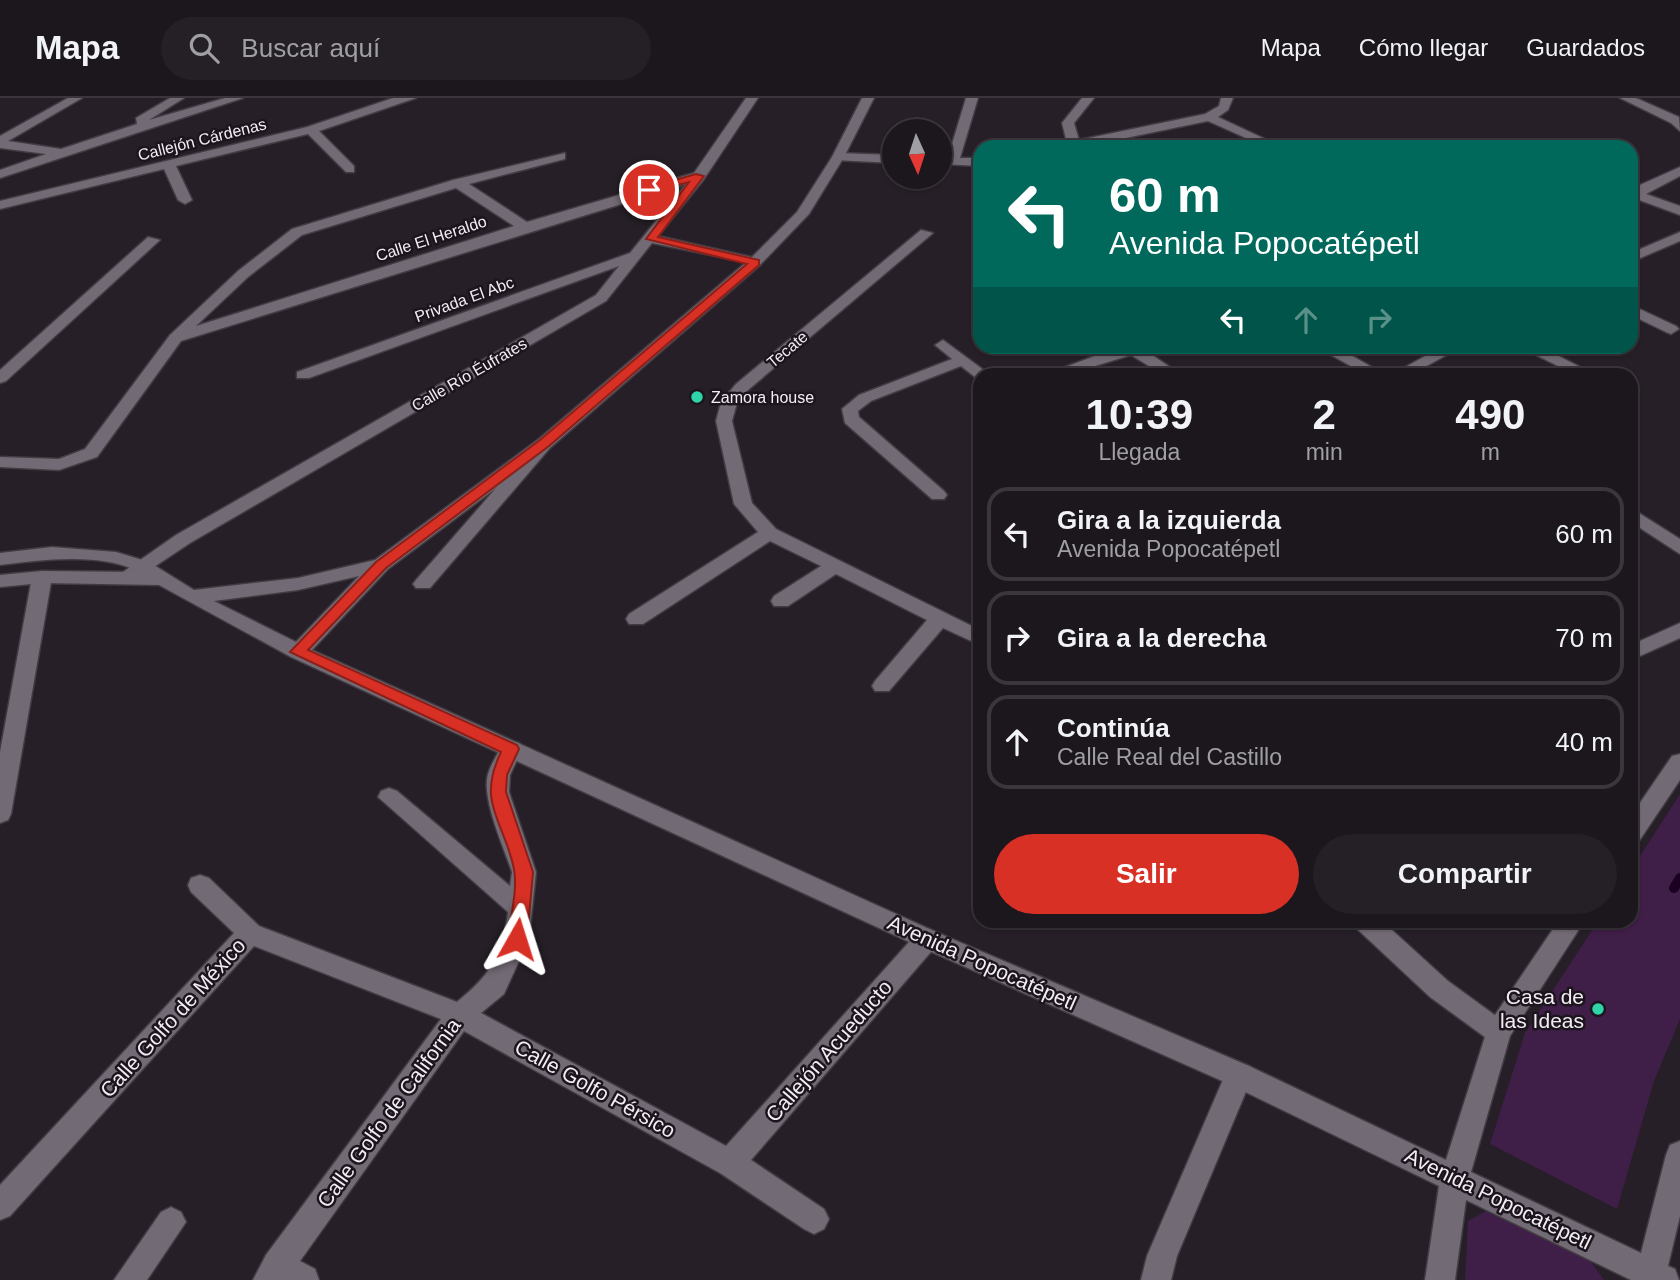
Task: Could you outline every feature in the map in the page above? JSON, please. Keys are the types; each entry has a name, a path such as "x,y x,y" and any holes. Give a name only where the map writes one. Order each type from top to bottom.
{"street":[{"path":"0,143 76,98"},
{"path":"120,133 178,98"},
{"path":"0,174 120,133 237,98"},
{"name":"Callejón Cárdenas","path":"0,205 311,131 385,101 410,98"},
{"name":"Calle Río Éufrates","path":"124,579 601,298 699,176 752,98"},
{"path":"298,652 381,565 545,443 755,262 802,214 838,158 868,98"},
{"path":"952,146 972,98"},
{"path":"1069,140 1068,122 1088,98"},
{"path":"1101,140 1209,117 1224,107 1227,98"},
{"path":"1626,98 1675,121 1680,127"},
{"path":"1209,117 1260,140"},
{"path":"311,131 350,169"},
{"path":"0,143 63,153"},
{"path":"0,462 59,465 78,461 91,453 175,338 243,274 297,232 458,183 561,156"},
{"path":"838,158 882,159"},
{"path":"952,161 973,162"},
{"path":"169,166 185,200"},
{"path":"1638,191 1680,171"},
{"name":"Calle El Heraldo","path":"175,338 526,227 699,176"},
{"path":"458,183 526,227"},
{"path":"1638,195 1680,211"},
{"name":"Tecate","path":"926,233 742,387 729,402 724,421 743,505 769,533 973,634"},
{"path":"1638,255 1680,236"},
{"path":"651,239 755,262"},
{"path":"0,378 153,240"},
{"name":"Privada El Abc","path":"303,375 636,256"},
{"path":"1638,312 1671,329"},
{"path":"943,345 973,369"},
{"path":"1072,368 1113,354"},
{"path":"1140,354 1162,368"},
{"path":"1337,354 1364,368"},
{"path":"1413,368 1440,354"},
{"path":"1542,354 1573,368"},
{"path":"938,495 851,419 850,409 865,398 961,361"},
{"path":"424,584 545,443"},
{"path":"1638,519 1680,548"},
{"path":"636,619 769,533"},
{"path":"0,559 52,553 116,558 142,566"},
{"path":"191,597 298,584 381,565"},
{"name":"Avenida Popocatépetl","path":"142,566 191,597 298,652 927,939 1239,1075 1455,1178 1655,1278"},
{"path":"781,601 833,567"},
{"path":"0,814 42,577"},
{"path":"0,581 42,577 161,579"},
{"path":"882,686 942,617"},
{"path":"1638,650 1680,630"},
{"name":"Calle Golfo de California","path":"272,1273 460,1015 495,986 507,966 517,939 524,872 498,792 499,775 511,749"},
{"path":"1638,825 1680,762"},
{"path":"389,797 521,909"},
{"path":"200,885 250,933"},
{"path":"1373,928 1439,989 1498,1032"},
{"path":"1440,1280 1455,1178 1498,1032 1568,928"},
{"name":"Calle Golfo de México","path":"0,1206 250,933 460,1015"},
{"name":"Callejón Acueducto","path":"730,1164 927,939"},
{"name":"Calle Golfo Pérsico","path":"460,1015 730,1164 814,1219"},
{"path":"1156,1280 1162,1256 1239,1075"},
{"path":"1655,1278 1680,1155"},
{"path":"129,1280 171,1222"},
{"path":"272,1273 304,1280"}],"shaded area":[{"path":"1680,794 1680,1019 1654,1081 1617,1209 1490,1144 1525,1033 1593,928 1638,928 1638,859"},
{"path":"1486,1211 1587,1256 1604,1280 1465,1280 1468,1221"}],"waterway":[{"path":"1674,888 1680,878"}],"place":[{"name":"Zamora house","path":"697,397"},
{"name":"Casa de las Ideas","path":"1598,1009"}],"route":[{"path":"517,939 524,872 498,792 499,775 511,749 298,652 381,565 545,443 755,262 651,239 699,176 649,190"}]}
